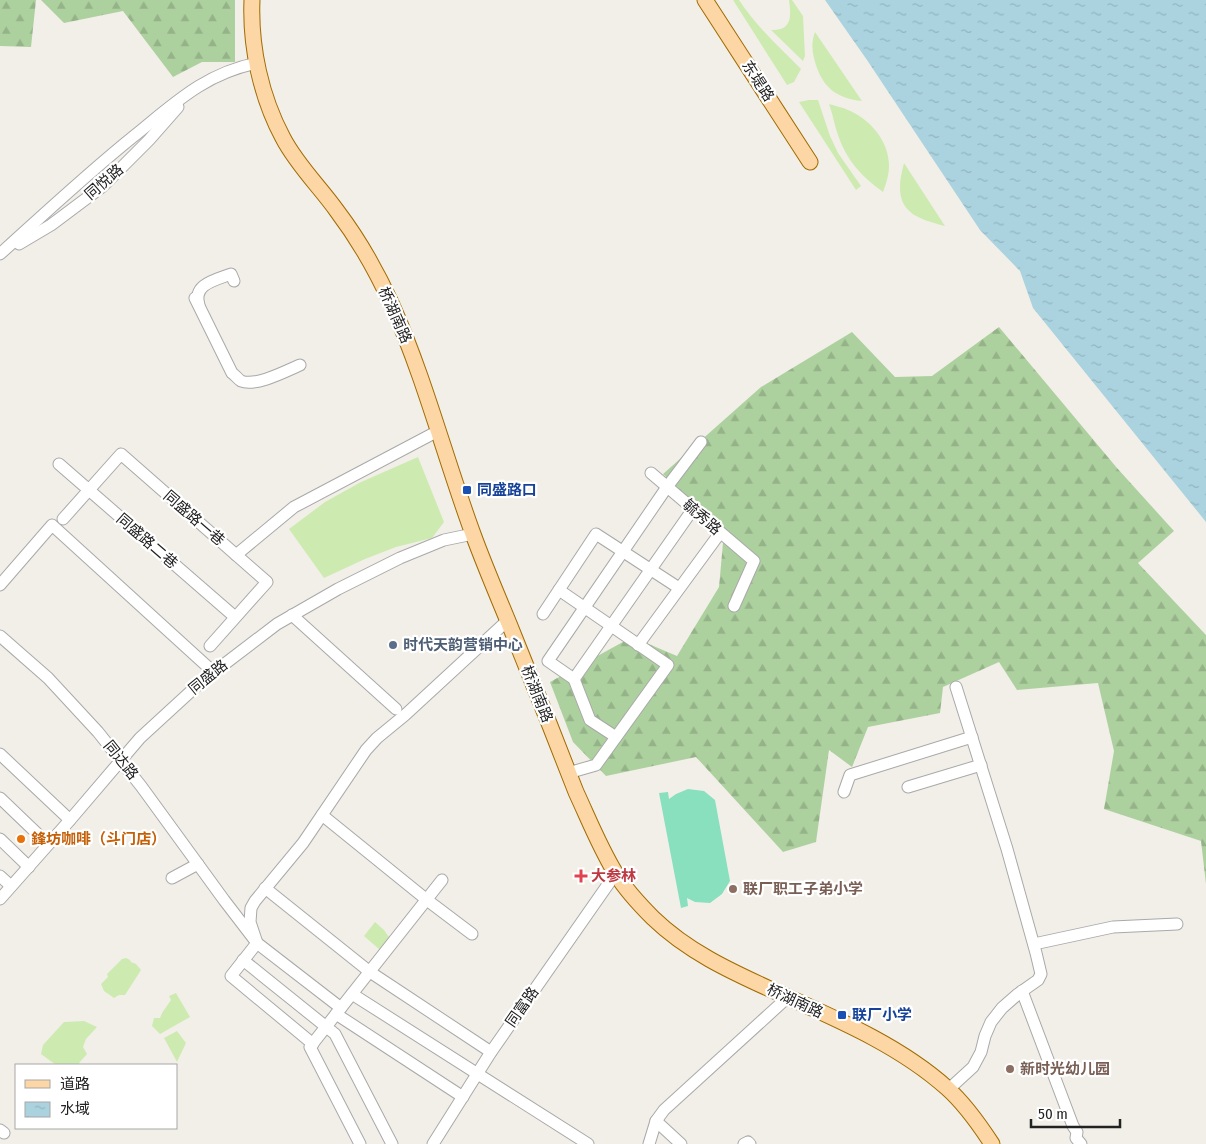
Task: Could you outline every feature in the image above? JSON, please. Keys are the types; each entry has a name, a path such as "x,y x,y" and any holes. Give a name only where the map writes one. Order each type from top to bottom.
{"main road":[{"name":"桥湖南路","path":"252,0 253,36 265,96 283,138 354,236 373,267 391,304 408,342 473,534 568,773 594,833 616,873 626,888 653,918 674,936 713,962 867,1034 889,1046 929,1073 949,1089 967,1109 992,1144"},
{"name":"东堤路","path":"705,0 810,162"}],"street":[{"name":"同悦路","path":"0,254 104,160 192,90 234,69 257,63"},
{"name":"同悦路","path":"0,254 51,225 103,186 149,140 192,90"},
{"path":"234,281 231,274 204,286 200,289 197,296 197,302 232,372 242,381 254,382 300,365"},
{"path":"236,555 294,507 438,431"},
{"path":"616,737 590,720 574,679 548,661 667,487 701,442"},
{"name":"同盛路一巷","path":"89,490 121,454 267,582 235,617"},
{"name":"同盛路二巷","path":"59,464 235,617"},
{"name":"毓秀路","path":"651,473 754,561 734,606"},
{"path":"63,519 89,490"},
{"path":"574,679 693,509"},
{"path":"0,585 52,525 210,668"},
{"path":"638,645 720,533"},
{"name":"同盛路","path":"0,899 140,738 201,682 277,624 338,589 400,558 444,540 473,534"},
{"path":"543,614 596,534 679,588"},
{"path":"559,590 668,665 596,765 568,773"},
{"path":"292,615 396,709"},
{"path":"210,646 235,617"},
{"path":"313,1044 231,976 257,943 250,922 251,908 255,900 303,843 366,750 508,620"},
{"name":"同达路","path":"0,636 48,678 98,732 141,786 257,943 339,1011 463,1097"},
{"path":"949,1089 973,1067 981,1052 991,1022 1002,1008 1038,980 1041,974 1007,849 956,688"},
{"path":"844,792 850,774 972,737"},
{"path":"0,754 70,820"},
{"path":"908,788 980,765"},
{"path":"0,798 48,844"},
{"path":"322,815 472,934"},
{"path":"0,840 28,867"},
{"path":"172,878 198,864"},
{"name":"同富路","path":"433,1144 491,1052 616,873"},
{"path":"0,876 11,886"},
{"path":"360,1144 310,1047 442,880"},
{"path":"265,888 370,972 491,1052"},
{"path":"1034,944 1113,927 1176,924"},
{"path":"243,960 335,1034 392,1144"},
{"path":"1022,991 1073,1126 1077,1132 1076,1138 1081,1144"},
{"path":"352,994 588,1144"},
{"path":"649,1144 656,1121 664,1110 788,997"},
{"path":"656,1121 677,1142"},
{"path":"744,1144 748,1142 750,1144"}],"green space":[{"path":"0,0 36,0 31,47 0,46"},
{"path":"41,0 235,0 235,62 202,62 173,77 123,11 64,23"},
{"path":"733,0 739,0 760,27 801,69 794,82 787,85"},
{"path":"789,0 792,0 803,16 805,56 803,61 771,30 778,30 787,25 790,16"},
{"path":"815,32 862,101 845,98 826,85 815,62 813,40"},
{"path":"818,100 838,153 861,186 856,190 799,102"},
{"path":"829,104 846,109 864,119 882,140 886,148 889,166 883,192 862,174 845,152"},
{"path":"904,163 945,226 914,215 904,204 900,186"},
{"path":"999,327 1117,468 1174,531 1138,563 1206,635 1206,884 1201,841 1104,809 1114,751 1098,683 1017,690 999,662 943,687 940,713 868,727 852,767 829,750 816,842 783,852 696,757 606,776 573,742 550,682 632,637 677,656 719,587 724,532 663,474 761,387 852,332 895,377 932,376"},
{"path":"418,457 444,522 432,538 396,547 324,578 289,529 325,502 361,482"},
{"path":"688,789 704,791 715,800 730,881 722,894 710,903 695,902 687,898 688,906 681,908 659,793 668,792 669,799"},
{"path":"375,922 389,937 388,942 380,950 364,936"},
{"path":"126,958 136,964 141,970 125,995 119,995 114,998 104,991 101,984 108,977 107,974 122,959"},
{"path":"176,993 190,1017 160,1034 152,1026 154,1018 160,1018 171,1000 169,996"},
{"path":"84,1021 97,1027 86,1039 83,1047 87,1054 80,1064 55,1064 41,1054 43,1045 64,1022"},
{"path":"177,1031 186,1043 177,1062 164,1038"}],"water":[{"path":"825,0 1206,0 1206,522 1033,308 1020,271 980,230"}],"place":[{"name":"同盛路口","path":"467,490"},
{"name":"时代天韵营销中心","path":"393,645"},
{"name":"鋒坊咖啡（斗门店）","path":"21,839"},
{"name":"大参林","path":"581,876"},
{"name":"联厂职工子弟小学","path":"733,889"},
{"name":"联厂小学","path":"842,1015"},
{"name":"新时光幼儿园","path":"1010,1069"}]}
